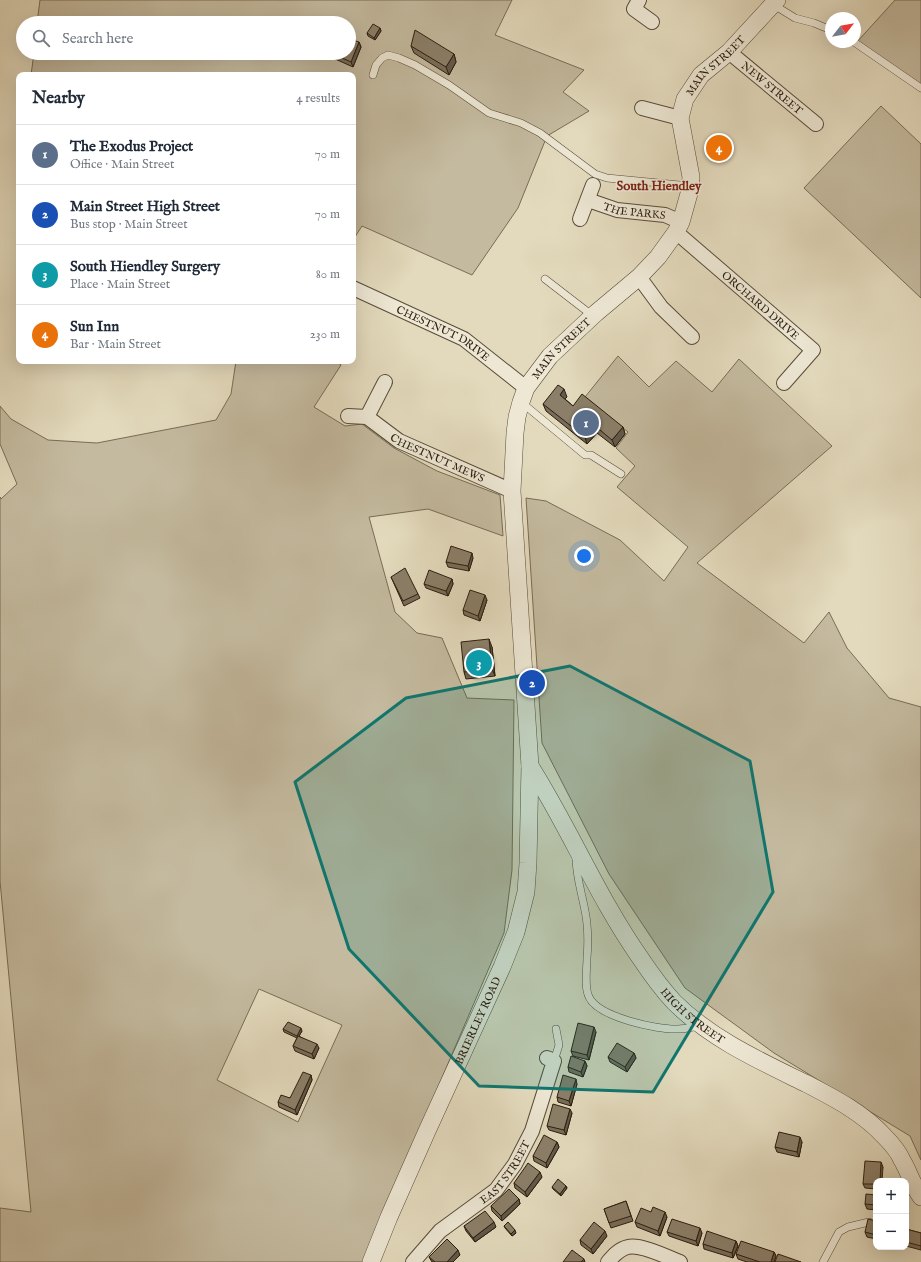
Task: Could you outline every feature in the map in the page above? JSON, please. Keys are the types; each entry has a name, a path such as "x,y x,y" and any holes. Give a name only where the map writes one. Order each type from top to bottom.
{"street":[{"path":"639,0 634,9 652,22"},
{"name":"MAIN STREET","path":"530,766 512,491 515,433 524,395 550,356 593,316 639,278 658,257 679,227 687,203 691,177 680,118 685,99 701,75 729,52 773,2"},
{"name":"NEW STREET","path":"729,52 816,124"},
{"path":"642,108 680,118"},
{"name":"THE PARKS","path":"580,219 593,185"},
{"name":"THE PARKS","path":"588,200 617,210 665,215 679,227"},
{"name":"ORCHARD DRIVE","path":"679,227 813,350 784,382"},
{"path":"639,278 660,307 692,337"},
{"name":"CHESTNUT DRIVE","path":"356,289 464,339 524,395"},
{"path":"348,416 367,417 385,382"},
{"name":"CHESTNUT MEWS","path":"367,417 399,441 512,491"},
{"name":"HIGH STREET","path":"530,766 626,939 651,974 674,1002 701,1026 732,1046 830,1096 868,1120 894,1147 921,1197"},
{"name":"BRIERLEY ROAD","path":"371,1262 427,1131 516,932 526,892 530,766"},
{"name":"EAST STREET","path":"413,1262 440,1231 496,1190 515,1164 532,1131 551,1060"},
{"path":"608,1262 617,1252 628,1247 641,1248 680,1262"}],"lane":[{"path":"773,2 795,18 825,28"},
{"path":"861,47 921,88"},
{"path":"373,75 376,65 382,58 388,55 399,58 415,65 449,85 489,112 521,123 540,133 595,174 607,178 690,186"},
{"path":"545,279 593,316"},
{"path":"524,395 585,455 591,455 621,474"},
{"path":"576,848 576,869 587,924 586,981 589,997 599,1008 619,1018 648,1026 677,1030 701,1026"},
{"path":"551,1060 560,1045 556,1029"},
{"path":"823,1262 839,1232 848,1227 869,1222"}],"highlighted area":[{"path":"570,666 750,761 773,892 653,1092 479,1086 349,949 295,782 406,698"}],"shaded area":[{"path":"40,0 512,0 495,35 584,70 563,92 589,111 547,136 518,208 472,275 362,226 356,235 356,72 31,72 33,60 356,60 356,16 38,16"},
{"path":"895,0 921,0 921,90 861,47 861,37"},
{"path":"881,106 921,144 921,298 804,188"},
{"path":"618,356 649,387 676,361 712,392 739,359 832,446 697,563 804,643 829,612 847,648 889,698 921,707 921,1160 910,1136 774,1053 685,988 609,874 542,743 526,498 546,501 620,540 664,581 688,547 617,487 635,466 616,448 628,432 585,397"},
{"path":"236,364 340,364 341,365 314,407 345,426 362,424 394,448 437,471 500,495 503,536 428,509 369,517 395,612 417,633 442,638 467,698 514,700 512,870 504,933 363,1262 0,1262 0,1208 31,1212 0,881 0,497 1,499 17,484 0,444 0,406 11,419 48,440 97,443 216,420 231,394","holes":["259,989 342,1025 298,1122 217,1080"]}],"building":[{"path":"373,24 380,28 374,38 367,33"},
{"path":"415,30 454,54 446,67 411,46"},
{"path":"356,41 359,42 356,50"},
{"path":"558,385 564,389 560,395 573,406 582,394 623,427 612,440 594,425 585,437 543,404"},
{"path":"451,546 472,553 468,566 446,562"},
{"path":"405,568 418,594 403,601 391,577"},
{"path":"429,570 452,579 446,591 424,584"},
{"path":"470,590 485,595 478,616 463,610"},
{"path":"489,639 492,669 464,672 461,642"},
{"path":"288,1022 301,1028 297,1036 283,1029"},
{"path":"578,1023 594,1027 587,1055 571,1051"},
{"path":"298,1036 317,1044 312,1054 293,1046"},
{"path":"617,1043 634,1053 625,1067 608,1057"},
{"path":"571,1056 585,1061 581,1072 568,1067"},
{"path":"303,1072 311,1075 295,1110 278,1102 281,1095 290,1098"},
{"path":"563,1075 576,1079 569,1101 557,1097"},
{"path":"553,1104 570,1109 564,1130 547,1126"},
{"path":"779,1132 800,1137 797,1152 775,1147"},
{"path":"544,1135 557,1142 546,1163 533,1156"},
{"path":"865,1161 881,1162 880,1178 873,1178 873,1184 863,1184"},
{"path":"528,1163 540,1172 525,1192 514,1183"},
{"path":"558,1179 566,1186 560,1194 552,1187"},
{"path":"509,1189 519,1199 501,1216 491,1206"},
{"path":"866,1194 873,1195 873,1205 865,1204"},
{"path":"626,1201 631,1216 609,1223 604,1209"},
{"path":"653,1207 665,1212 658,1231 635,1222 641,1208 651,1212"},
{"path":"485,1211 494,1222 473,1238 464,1226"},
{"path":"672,1219 700,1228 696,1241 667,1232"},
{"path":"868,1219 873,1220 873,1234 865,1232"},
{"path":"508,1222 515,1230 511,1234 504,1226"},
{"path":"594,1222 605,1231 591,1249 580,1240"},
{"path":"909,1230 921,1233 921,1246 909,1243"},
{"path":"707,1231 736,1241 732,1253 703,1244"},
{"path":"447,1239 458,1250 447,1262 435,1262 429,1257"},
{"path":"741,1241 774,1252 771,1262 760,1262 736,1254"},
{"path":"572,1250 584,1259 581,1262 563,1262"},
{"path":"778,1254 801,1262 775,1262"}],"place":[{"name":"Sun Inn","path":"719,148"},
{"name":"The Exodus Project","path":"586,423"},
{"name":"South Hiendley Surgery","path":"479,663"},
{"name":"Main Street High Street","path":"532,683"}],"district":[{"name":"South Hiendley","path":"659,185"}]}
